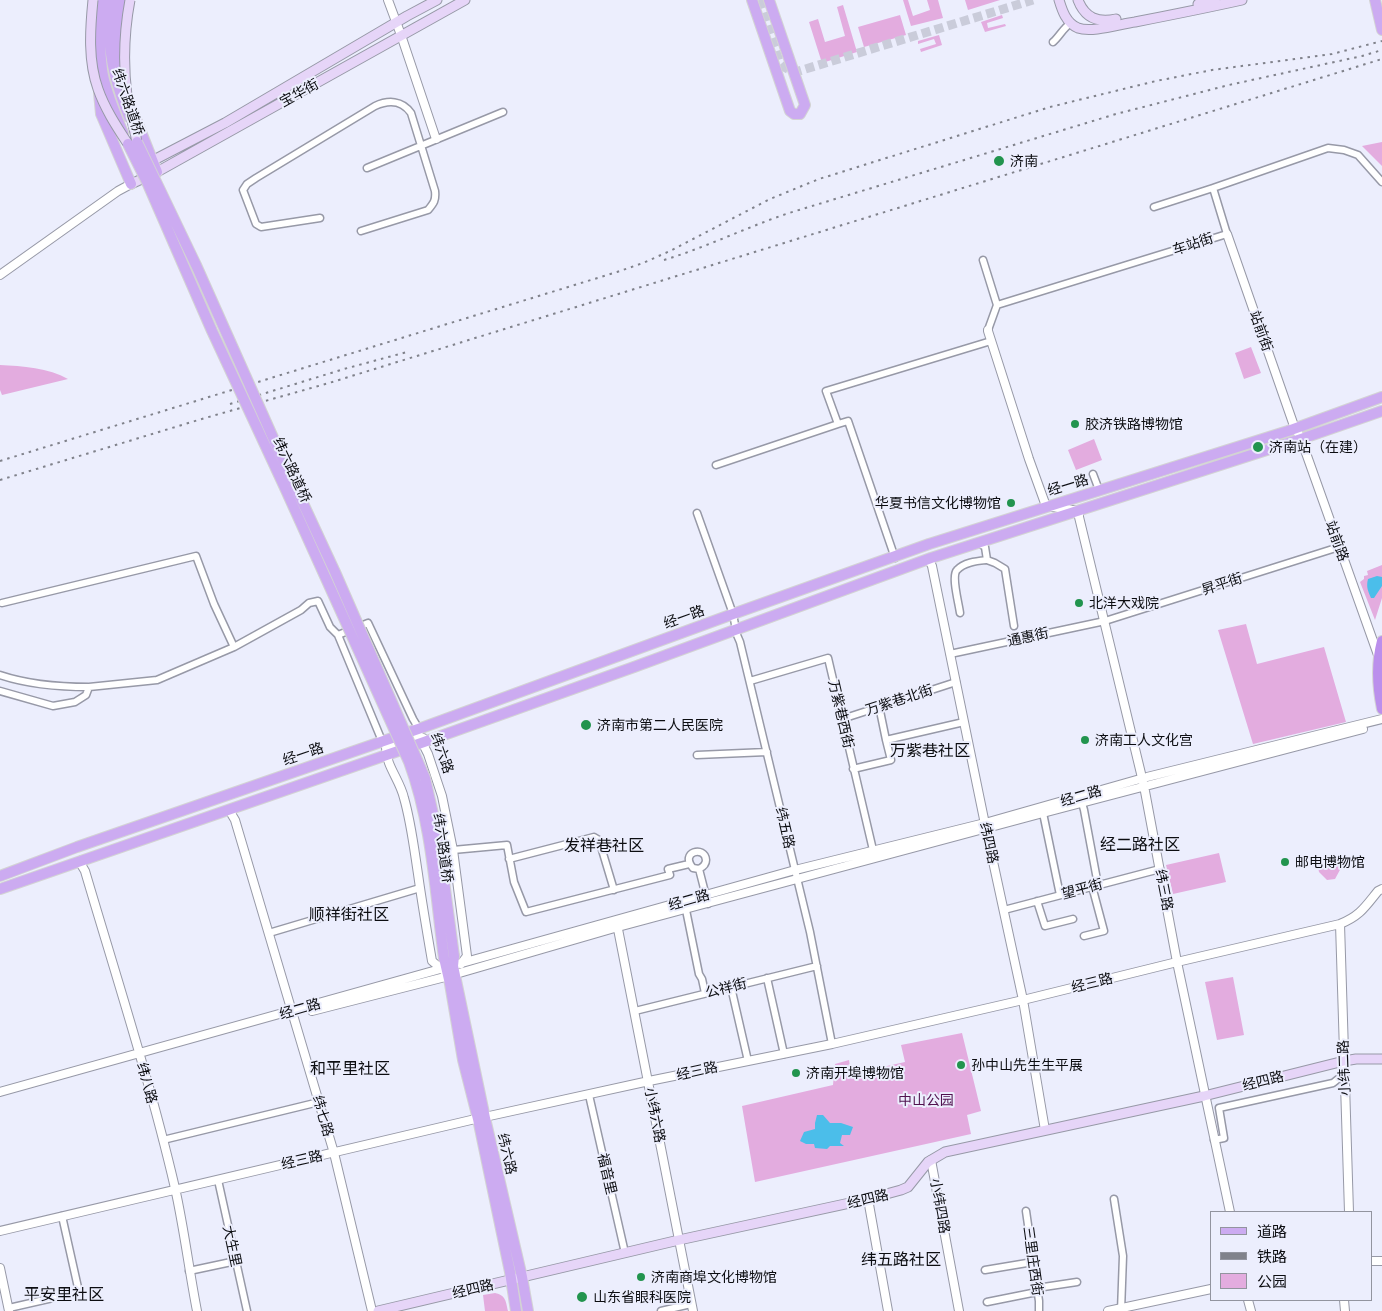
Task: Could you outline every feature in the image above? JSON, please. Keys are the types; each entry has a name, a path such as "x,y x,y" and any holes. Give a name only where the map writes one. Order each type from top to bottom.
{"highway":[{"path":"1382,641 1378,655 1377,674 1382,708"}],"main road":[{"path":"93,0 91,43 95,79 111,116 133,143"},
{"path":"97,0 94,40 101,114 131,184"},
{"name":"纬六路道桥","path":"103,0 100,40 102,71 114,111 133,143 196,265 335,572 425,778 438,836 451,966"},
{"name":"纬六路道桥","path":"112,0 111,56 116,83 133,143"},
{"path":"122,0 118,38 120,79 157,172"},
{"path":"130,0 125,33 125,59 127,97 133,143"},
{"name":"宝华街","path":"131,184 152,161 225,123 396,22 437,0"},
{"name":"宝华街","path":"131,184 157,172 465,0"},
{"path":"752,0 790,111 794,114 800,114 804,105 768,0"},
{"path":"1059,0 1062,10 1071,23 1076,28 1084,29 1119,25 1242,0"},
{"path":"1079,2 1083,11 1088,15 1098,20 1108,21 1215,0"},
{"path":"1375,0 1382,30"},
{"name":"经一路","path":"0,876 77,847 419,729 894,557 1046,506 1296,428 1382,398"},
{"name":"经一路","path":"0,889 424,742 931,558 1301,440 1382,411"},
{"name":"纬六路","path":"451,966 516,1311"},
{"name":"经四路","path":"378,1311 901,1190 908,1187 931,1160 945,1152 1204,1096 1344,1061 1382,1059"},
{"name":"经四路","path":"1344,1061 1352,1064 1382,1064"},
{"name":"纬六路","path":"481,1118 522,1277 528,1311"}],"street":[{"path":"388,0 436,139"},
{"path":"1053,42 1060,36 1064,28 1071,23"},
{"path":"320,218 261,227 256,224 243,190 247,184 256,178 374,106 384,102 392,102 407,107 411,113 436,198 434,204 428,210 361,231"},
{"path":"367,168 503,112"},
{"path":"1154,207 1328,148 1344,150 1358,155 1382,182"},
{"name":"宝华街","path":"0,275 118,191 131,184"},
{"name":"车站街","path":"997,305 1226,234 1213,188"},
{"name":"站前街","path":"1226,234 1296,428"},
{"path":"983,260 997,305 988,330 1046,506 1079,511"},
{"path":"838,424 826,391 991,341"},
{"path":"716,465 848,421 894,557"},
{"name":"站前路","path":"1296,428 1378,655"},
{"path":"1093,474 1099,490"},
{"name":"纬三路","path":"1079,511 1143,782 1204,1096 1230,1211"},
{"name":"纬五路","path":"697,513 737,629 737,636 750,681 810,932 832,1044"},
{"path":"982,541 985,547 986,560"},
{"name":"昇平街","path":"1105,621 1339,547"},
{"path":"2,603 196,556 214,604 234,647"},
{"name":"纬四路","path":"931,558 930,562 1023,1000 1045,1130"},
{"path":"960,613 954,576 956,570 968,563 986,560 1005,569 1014,626"},
{"path":"0,676 67,687 89,687 157,680 234,647 301,610 309,603 318,601 330,627 338,635 382,741"},
{"name":"通惠街","path":"950,654 1105,621"},
{"path":"338,635 368,623 419,729"},
{"name":"万紫巷西街","path":"750,681 828,658 873,850"},
{"name":"万紫巷北街","path":"842,719 956,682"},
{"path":"0,692 53,706 75,702 86,695 89,687"},
{"path":"853,769 891,760 879,706"},
{"name":"经二路","path":"0,1092 293,1013 451,966 617,924 686,910 1143,782 1382,720"},
{"path":"886,740 964,722"},
{"name":"经二路","path":"451,966 617,924 706,895 795,870 873,850 1043,813 1143,782 1382,724"},
{"name":"纬六路","path":"419,729 442,796 453,850 467,956 451,966 432,961 413,840 404,797 387,761 386,754 386,748 418,736 419,729"},
{"path":"697,755 767,752"},
{"path":"1082,802 1104,931 1084,936"},
{"name":"纬七路","path":"231,809 320,1102 372,1311"},
{"path":"1043,813 1060,894"},
{"path":"510,859 594,837 599,840 614,890"},
{"path":"453,850 507,845 514,882 526,912 670,875 668,869 689,864"},
{"path":"697,851 705,856 706,862 699,869 693,868 689,864 688,858 697,851"},
{"name":"纬八路","path":"82,860 82,866 140,1055 163,1140 175,1190 196,1311"},
{"path":"699,869 708,904"},
{"name":"望平街","path":"1004,910 1160,869"},
{"path":"269,933 420,888"},
{"name":"经三路","path":"0,1231 481,1118 649,1081 832,1044 1340,924 1353,919 1378,891 1382,890"},
{"path":"1037,901 1045,926 1073,919"},
{"path":"686,910 699,974 705,993"},
{"name":"小纬六路","path":"617,924 692,1308"},
{"name":"小纬二路","path":"1340,924 1349,1211"},
{"name":"公祥街","path":"635,1011 817,966"},
{"path":"767,978 784,1054"},
{"path":"731,987 748,1061"},
{"name":"经二路","path":"0,1096 140,1055"},
{"path":"1214,1140 1224,1138 1219,1108 1332,1083 1344,1078"},
{"name":"福音里","path":"589,1095 625,1253"},
{"path":"163,1140 320,1102"},
{"name":"小纬四路","path":"931,1160 959,1311"},
{"name":"大生里","path":"218,1180 247,1311"},
{"path":"868,1199 888,1311"},
{"path":"1114,1199 1123,1256 1121,1310"},
{"name":"三里庄西街","path":"1026,1211 1037,1290 1038,1311"},
{"path":"0,1268 9,1310 79,1292 62,1216"},
{"path":"189,1271 236,1261"},
{"path":"985,1270 1032,1262"},
{"path":"987,1302 1077,1282"},
{"path":"1108,1311 1121,1310 1210,1289"},
{"path":"661,1311 692,1308"}],"green space":[{"path":"903,0 908,0 913,16 930,10 927,0 938,0 943,18 911,26"},
{"path":"965,0 1000,0 968,10"},
{"path":"843,5 857,52 822,63 809,22 818,19 825,42 845,36 837,7"},
{"path":"900,15 906,35 864,47 858,27"},
{"path":"1002,15 1003,18 987,23 988,28 1005,24 1006,26 985,32 981,22"},
{"path":"939,35 942,45 921,52 920,49 936,44 934,39 918,44 918,41"},
{"path":"1382,142 1382,166 1362,146"},
{"path":"1251,347 1261,373 1244,379 1235,353"},
{"path":"0,365 44,370 68,379 2,395 0,390"},
{"path":"1094,439 1102,460 1076,470 1068,450"},
{"path":"1382,565 1382,598 1375,620 1360,582 1364,579 1364,576 1368,575 1367,571"},
{"path":"1246,624 1257,664 1324,647 1346,722 1253,744 1218,630"},
{"path":"1219,853 1226,882 1173,894 1166,865"},
{"path":"1330,855 1339,861 1341,868 1335,879 1327,880 1319,872 1318,867 1323,856"},
{"path":"1233,977 1244,1035 1217,1040 1205,982"},
{"name":"中山公园","path":"962,1033 981,1111 967,1115 971,1134 755,1182 742,1106 833,1085 835,1064 849,1060 851,1074 905,1062 901,1045"},
{"path":"495,1293 503,1297 508,1311 485,1311 483,1295"}],"water":[{"path":"1377,576 1382,577 1382,586 1374,598 1371,598 1367,584 1368,579"},
{"path":"817,1115 823,1115 830,1123 841,1123 853,1127 850,1135 842,1135 840,1143 844,1146 830,1146 827,1149 815,1148 814,1144 806,1144 800,1141 804,1132 815,1129"}],"tunnel":[{"path":"759,0 779,61 783,66 792,71 799,71 1033,0"}],"railway":[{"path":"0,461 617,272 670,251 770,199 819,179 1050,107 1156,81 1212,70 1332,54 1382,41"},
{"path":"664,260 789,213 1116,114 1229,85 1382,50"},
{"path":"0,480 329,383 1382,59"},
{"path":"230,404 407,352"}],"place":[{"name":"济南","path":"999,161"},
{"name":"胶济铁路博物馆","path":"1075,424"},
{"name":"济南站（在建）","path":"1258,447"},
{"name":"华夏书信文化博物馆","path":"1011,503"},
{"name":"北洋大戏院","path":"1079,603"},
{"name":"济南市第二人民医院","path":"586,725"},
{"name":"济南工人文化宫","path":"1085,740"},
{"name":"邮电博物馆","path":"1285,862"},
{"name":"孙中山先生生平展","path":"961,1065"},
{"name":"济南开埠博物馆","path":"796,1073"},
{"name":"济南商埠文化博物馆","path":"641,1277"},
{"name":"山东省眼科医院","path":"582,1297"}],"district":[{"name":"万紫巷社区","path":"930,751"},
{"name":"经二路社区","path":"1140,845"},
{"name":"发祥巷社区","path":"604,846"},
{"name":"顺祥街社区","path":"349,915"},
{"name":"和平里社区","path":"350,1069"},
{"name":"纬五路社区","path":"901,1260"},
{"name":"平安里社区","path":"64,1295"}]}
